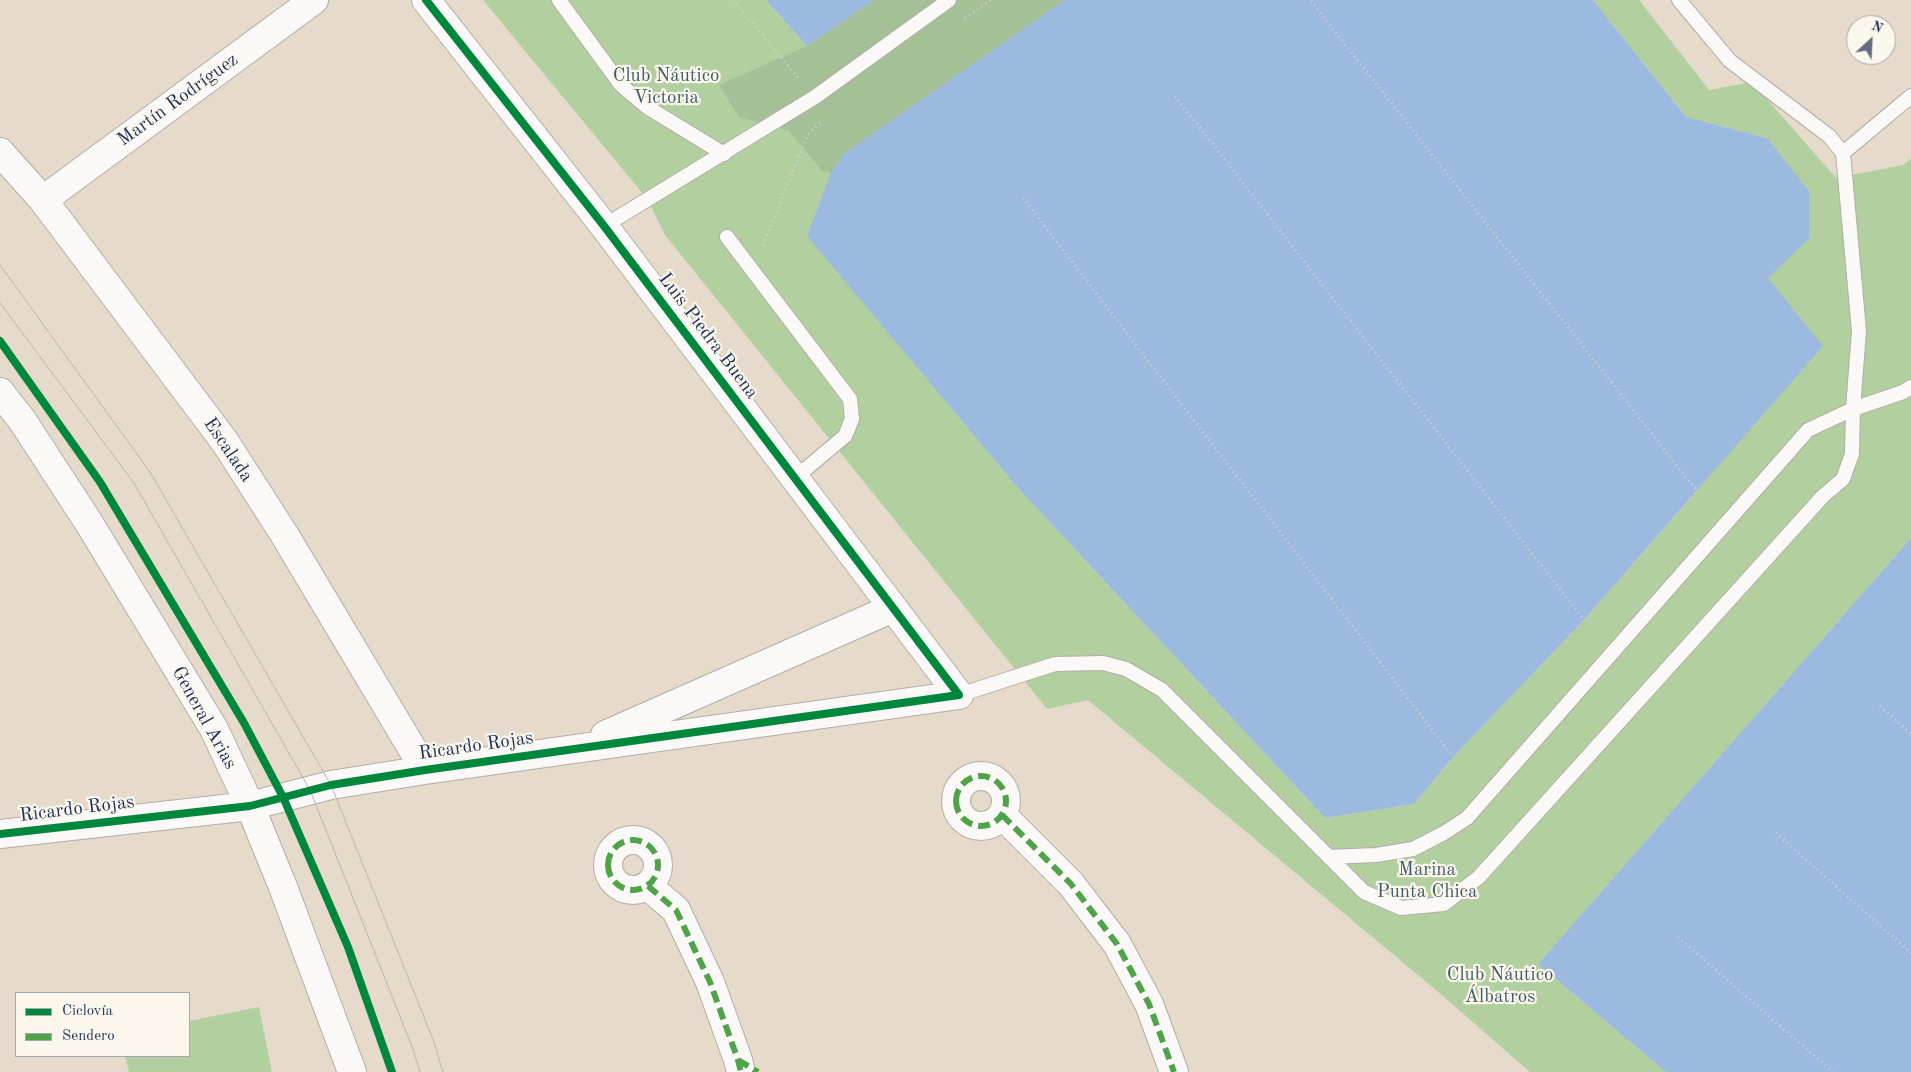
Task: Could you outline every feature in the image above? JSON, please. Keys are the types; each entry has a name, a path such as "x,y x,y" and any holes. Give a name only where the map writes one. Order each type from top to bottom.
{"street":[{"name":"Martín Rodríguez","path":"42,200 314,0"},
{"name":"Luis Piedra Buena","path":"426,0 604,226 959,695"},
{"name":"Escalada","path":"0,152 42,200 225,442 284,534 425,770"},
{"name":"General Arias","path":"0,392 27,428 119,572 214,729 250,806 283,887 352,1072"},
{"name":"Ricardo Rojas","path":"574,749 893,608"},
{"name":"Ricardo Rojas","path":"0,834 250,806 331,785 425,770 959,695"},
{"path":"1002,815 1071,884 1117,944 1149,1004 1174,1072"},
{"path":"648,886 676,910 710,982 746,1068"}],"lane":[{"path":"559,0 621,85 647,107 724,154"},
{"path":"604,226 814,97 949,0"},
{"path":"959,695 1055,664 1102,663 1126,669 1162,690 1364,892 1401,908 1444,904 1478,877 1823,496 1843,479 1852,454 1852,409 1859,331 1844,153 1829,136 1730,61 1679,0"},
{"path":"1844,153 1911,96"},
{"path":"727,237 850,399 852,419 845,436 795,478"},
{"path":"1329,857 1376,855 1413,849 1444,833 1467,818 1808,430 1852,409 1911,388"}],"path":[{"path":"732,0 814,97"},
{"path":"958,23 991,0"},
{"path":"1311,1 1696,491"},
{"path":"1175,96 1584,620"},
{"path":"752,271 808,134 822,121"},
{"path":"1023,198 1453,757"},
{"path":"1880,706 1911,734"},
{"path":"1776,833 1911,953"},
{"path":"1678,937 1833,1072"}],"green space":[{"name":"Marina Punta Chica","path":"483,0 766,0 807,46 874,0 1065,0 808,236 1018,488 1325,818 1414,804 1453,757 1584,620 1697,491 1768,278 1809,239 1767,138 1686,117 1593,0 1639,0 1709,90 1752,82 1836,178 1903,165 1911,159 1911,538 1538,964 1666,1072 1530,1072 1436,990 1088,700 1047,709 665,235 648,200"},
{"path":"874,0 1065,0 846,153 831,173 822,171 789,131 739,117 719,85 807,46"},
{"path":"259,1007 272,1072 129,1072 125,1057 190,1057 190,1021"}],"water":[{"path":"766,0 874,0 807,46"},
{"path":"1065,0 1593,0 1686,117 1767,138 1809,191 1809,239 1768,278 1823,346 1584,620 1453,757 1414,804 1325,818 1018,488 807,236 831,173 845,153"},
{"path":"1911,538 1911,1072 1666,1072 1538,964"}],"tram line":[{"path":"0,265 150,472 331,785 434,1042 443,1072"},
{"path":"0,303 134,483 310,790 413,1049 420,1072"}],"marked path":[{"path":"976,776 986,776 999,783 1006,796 1006,801 1006,806 999,819 986,826 976,826 967,822 960,815 956,806 956,796 960,787 967,780 976,776"},
{"path":"1002,815 1071,884 1117,944 1149,1004 1174,1072"},
{"path":"628,840 638,840 651,847 658,860 658,865 658,870 651,883 638,890 628,890 619,886 612,879 608,870 608,860 612,851 619,844 628,840"},
{"path":"648,886 676,910 710,982 741,1072"},
{"path":"738,1060 758,1072"}],"cycle path":[{"path":"0,834 250,806 331,785 425,770 959,695 604,226 426,0"},
{"path":"0,341 100,482 244,723 283,797 348,947 392,1072"}],"park label":[{"name":"Club Náutico Victoria","path":"666,87"},
{"name":"Club Náutico Álbatros","path":"1500,986"}]}
